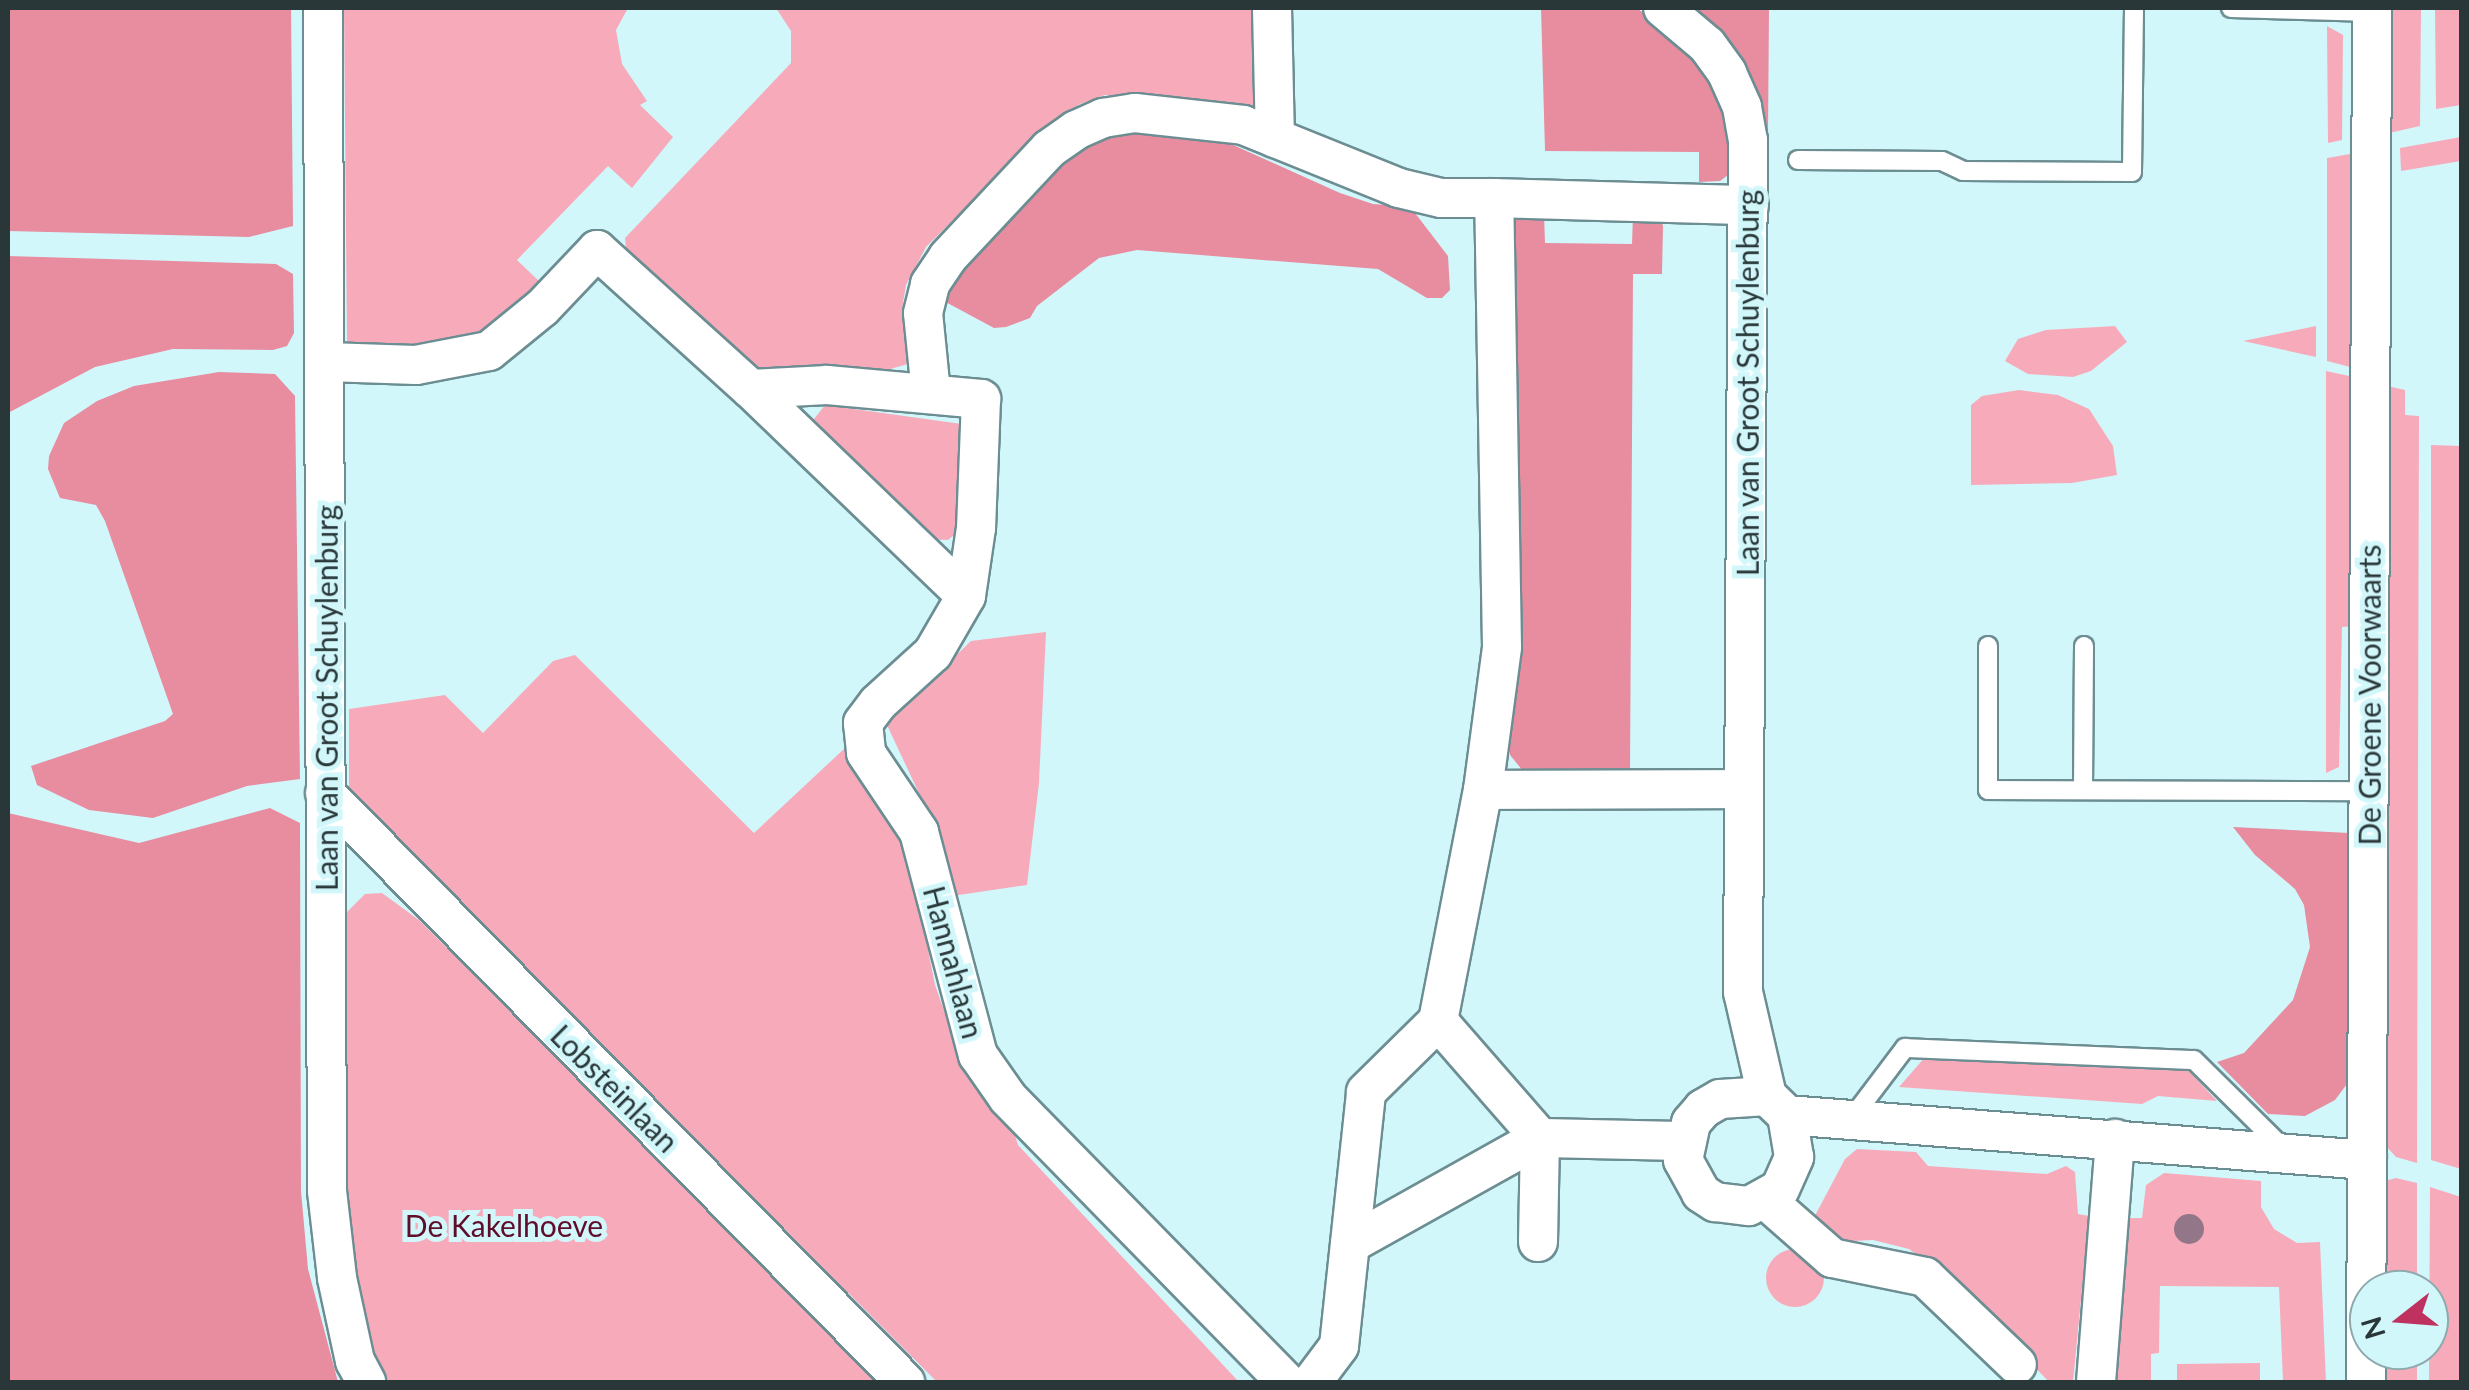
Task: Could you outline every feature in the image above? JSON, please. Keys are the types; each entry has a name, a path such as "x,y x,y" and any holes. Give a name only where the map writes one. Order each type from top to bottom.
{"street":[{"name":"Laan van Groot Schuylenburg","path":"323,8 327,1191 337,1278 355,1361 366,1382"},
{"path":"1272,8 1275,138"},
{"name":"Laan van Groot Schuylenburg","path":"1662,8 1707,45 1736,89 1748,140 1743,992 1777,1105"},
{"name":"De Groene Voorwaarts","path":"2366,1382 2372,10"},
{"path":"931,394 923,312 930,284 948,257 1049,149 1076,130 1104,118 1134,113 1242,124 1399,188 1441,198 1750,205"},
{"path":"1312,1382 1340,1346 1366,1092 1438,1022 1483,790 1502,647 1494,198"},
{"path":"327,362 416,365 489,351 542,308 597,250 751,388 966,596"},
{"name":"Hannahlaan","path":"751,388 827,384 981,399 976,528 966,596 933,654 863,722 866,753 918,832 978,1055 1008,1098 1286,1382"},
{"path":"1483,790 1744,789"},
{"name":"Lobsteinlaan","path":"325,792 906,1382"},
{"path":"1438,1022 1540,1138 1538,1242"},
{"path":"1777,1105 1794,1157 1780,1189 1766,1200 1732,1207 1701,1192 1683,1160 1684,1141 1703,1108 1720,1099 1777,1105 1852,1118 2367,1160"},
{"path":"1350,1244 1540,1138 1684,1141"},
{"path":"2096,1382 2115,1139"},
{"path":"1766,1200 1832,1258 1925,1277 2017,1366"}],"lane":[{"path":"1798,160 1942,160 1963,170 2132,172 2134,8"},
{"path":"2231,8 2372,10"},
{"path":"1988,646 1988,790 2369,791"},
{"path":"2083,790 2084,646"},
{"path":"1852,1118 1906,1048 2194,1060 2287,1152"}],"green space":[{"path":"344,8 628,8 616,30 622,64 647,101 640,105 673,137 632,188 608,166 517,260 542,284 489,329 447,347 362,348 347,341"},
{"path":"776,8 1257,8 1258,113 1105,95 1080,104 1043,130 926,247 906,285 902,309 911,363 873,374 761,372 744,365 697,313 627,257 625,238 791,63 791,31"},
{"path":"2390,8 2421,8 2420,126 2389,133"},
{"path":"2435,8 2462,8 2461,105 2436,109"},
{"path":"2327,26 2343,35 2342,140 2328,143"},
{"path":"2461,137 2461,161 2401,171 2400,148"},
{"path":"2356,153 2354,368 2327,361 2327,158"},
{"path":"2115,326 2127,342 2091,371 2073,377 2028,374 2005,361 2018,339 2046,330"},
{"path":"2316,326 2316,357 2243,341"},
{"path":"2326,371 2354,377 2354,626 2342,627 2339,767 2326,773"},
{"path":"2387,386 2405,390 2405,415 2419,416 2417,1163 2396,1157 2385,1145"},
{"path":"2019,390 2058,395 2089,409 2113,446 2117,475 2072,483 1971,485 1971,405 1982,396"},
{"path":"825,405 969,425 960,530 948,540 924,539 806,429"},
{"path":"2431,445 2462,446 2461,1169 2431,1160"},
{"path":"1046,632 1039,783 1027,885 952,896 925,806 886,723 971,641"},
{"path":"575,655 754,833 845,748 893,818 911,864 935,985 952,1033 1014,1132 1018,1145 1239,1382 937,1382 349,792 349,709 445,695 483,733 553,661"},
{"name":"De Kakelhoeve","path":"382,893 419,920 882,1382 380,1382 358,1319 343,1182 343,916 365,894"},
{"path":"1926,1056 2188,1070 2217,1101 2158,1096 2142,1104 1899,1087"},
{"path":"1857,1149 1916,1152 1928,1166 2047,1174 2066,1166 2075,1172 2078,1214 2089,1216 2073,1382 2049,1382 1953,1282 1909,1249 1873,1240 1833,1242 1810,1225 1845,1159"},
{"path":"2164,1173 2261,1181 2261,1207 2274,1229 2297,1243 2320,1242 2326,1382 2283,1382 2279,1287 2160,1286 2159,1353 2151,1354 2151,1382 2112,1382 2127,1218 2142,1218 2146,1185"},
{"path":"2396,1178 2417,1183 2417,1270 2384,1270 2385,1181"},
{"path":"2430,1187 2461,1197 2461,1382 2429,1382 2429,1370 2449,1370 2449,1270 2430,1270"},
{"path":"1795,1249 1816,1257 1824,1278 1816,1299 1795,1307 1774,1299 1766,1278 1774,1257"},
{"path":"2260,1363 2260,1382 2177,1382 2177,1364"},
{"path":"2384,1370 2417,1370 2417,1382 2384,1382"}],"shaded area":[{"path":"8,8 291,8 293,226 249,237 8,231"},
{"path":"1541,8 1637,8 1686,47 1710,76 1726,111 1732,167 1728,175 1720,181 1699,182 1699,152 1545,151"},
{"path":"1687,8 1769,8 1768,134 1762,133"},
{"path":"1154,130 1231,144 1340,193 1373,204 1401,206 1415,213 1448,256 1450,290 1442,298 1427,298 1378,269 1137,250 1099,258 1037,306 1030,318 1006,327 994,328 940,299 968,254 1070,156 1105,136"},
{"path":"1544,214 1545,243 1632,244 1633,214 1660,218 1663,226 1662,274 1633,274 1630,774 1523,771 1510,755 1512,218"},
{"path":"8,256 276,264 293,274 294,333 287,346 273,350 173,349 95,367 8,413"},
{"path":"219,372 275,374 295,396 300,779 247,786 153,818 89,810 37,785 31,766 165,721 173,714 105,521 96,505 60,498 48,469 49,456 64,423 97,401 134,386"},
{"path":"270,808 300,823 301,1191 308,1269 338,1382 8,1382 8,813 139,843"},
{"path":"2233,827 2349,833 2350,1080 2335,1100 2305,1116 2268,1114 2217,1062 2244,1053 2293,1000 2310,947 2304,905 2295,889 2255,855"}]}
